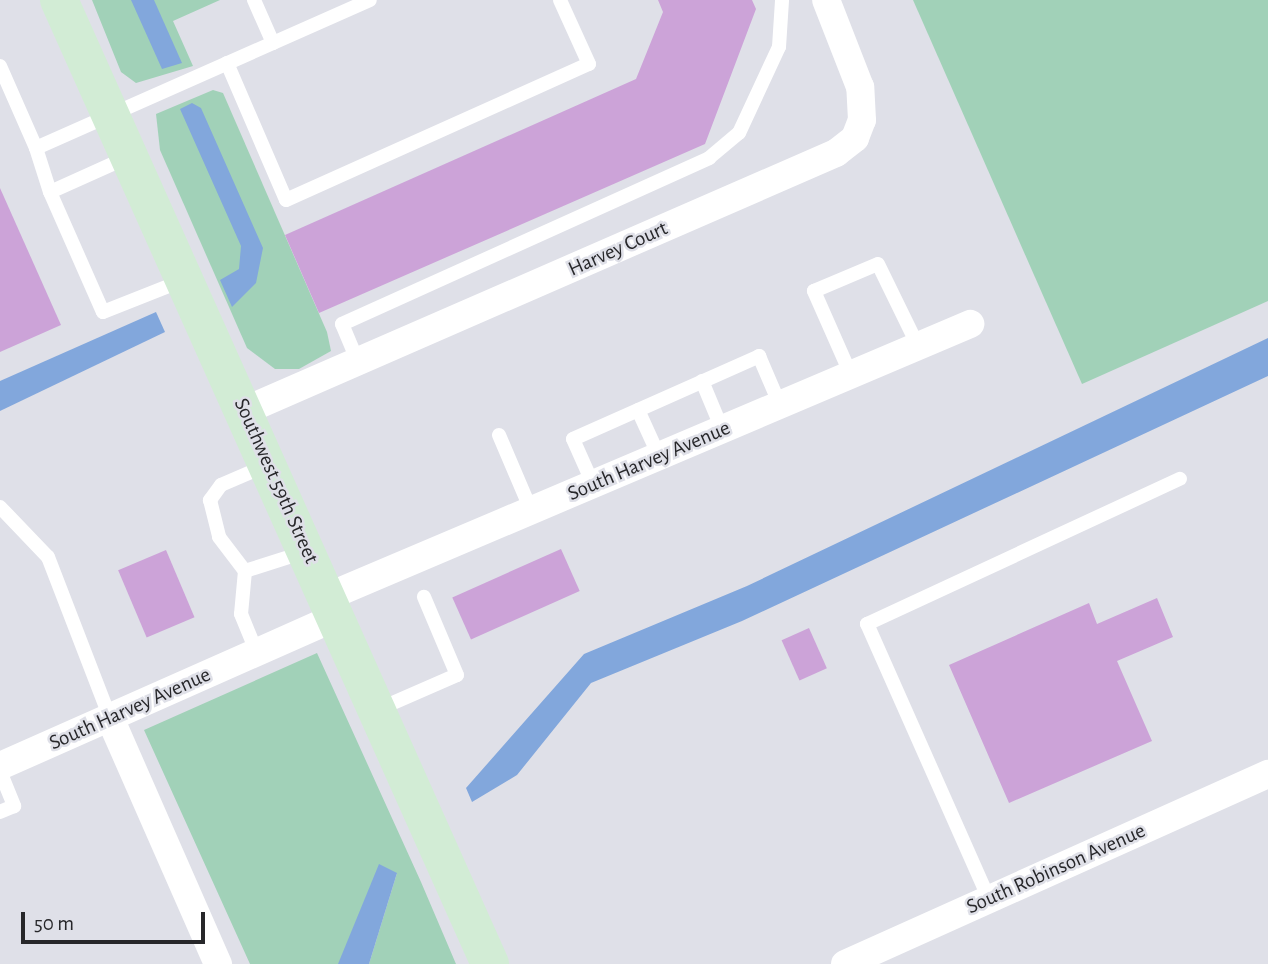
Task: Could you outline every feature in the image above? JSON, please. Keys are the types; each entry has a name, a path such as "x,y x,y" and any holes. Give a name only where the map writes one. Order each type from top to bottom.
{"main road":[{"name":"Southwest 59th Street","path":"59,0 490,964"}],"street":[{"name":"Harvey Court","path":"244,411 836,153 855,138 862,120 860,87 826,0"},
{"name":"South Harvey Avenue","path":"0,768 257,653 332,607 531,510 970,324"},
{"path":"110,718 218,964"},
{"name":"South Robinson Avenue","path":"845,964 1268,774"}],"lane":[{"path":"254,0 273,43"},
{"path":"36,148 370,0"},
{"path":"227,63 286,200 589,64 560,0"},
{"path":"358,362 342,324 709,158 739,133 779,47 782,0"},
{"path":"0,66 36,148 50,192 103,312 185,280"},
{"path":"50,192 129,157"},
{"path":"851,375 814,292 827,286 878,264 918,346"},
{"path":"593,484 573,439 759,356 780,405"},
{"path":"702,381 722,429"},
{"path":"638,410 659,457"},
{"path":"499,435 531,510"},
{"path":"257,653 241,614 245,571 219,537 210,500 220,485 268,464"},
{"path":"989,899 867,624 1180,479"},
{"path":"0,507 48,557 110,718"},
{"path":"245,571 307,551"},
{"path":"377,710 457,675 424,597"},
{"path":"0,768 14,806 0,812"}],"green space":[{"path":"92,0 220,0 173,21 193,66 136,83 121,72"},
{"path":"913,0 1268,0 1268,301 1082,384"},
{"path":"213,90 223,93 327,332 331,351 299,369 275,369 247,348 160,150 156,114"},
{"path":"317,653 456,964 369,964 397,873 339,964 250,964 144,730"}],"water":[{"path":"131,0 154,0 182,63 162,69"},
{"path":"192,103 201,108 263,248 256,283 232,307 220,280 239,269 241,246 180,109"},
{"path":"156,312 165,332 0,411 0,381"},
{"path":"1268,338 1268,376 742,621 591,683 517,775 472,802 466,788 584,654 747,586"},
{"path":"379,864 397,873 369,964 338,964"}],"building":[{"path":"658,0 752,0 756,9 705,144 319,313 285,235 636,79 663,12"},
{"path":"0,188 61,325 0,352"},
{"path":"561,549 580,591 471,639 452,597"},
{"path":"166,550 195,617 147,638 118,570"},
{"path":"1157,598 1173,637 1117,661 1152,741 1009,803 949,665 1089,603 1097,624"},
{"path":"809,628 827,668 799,680 782,640"}]}
